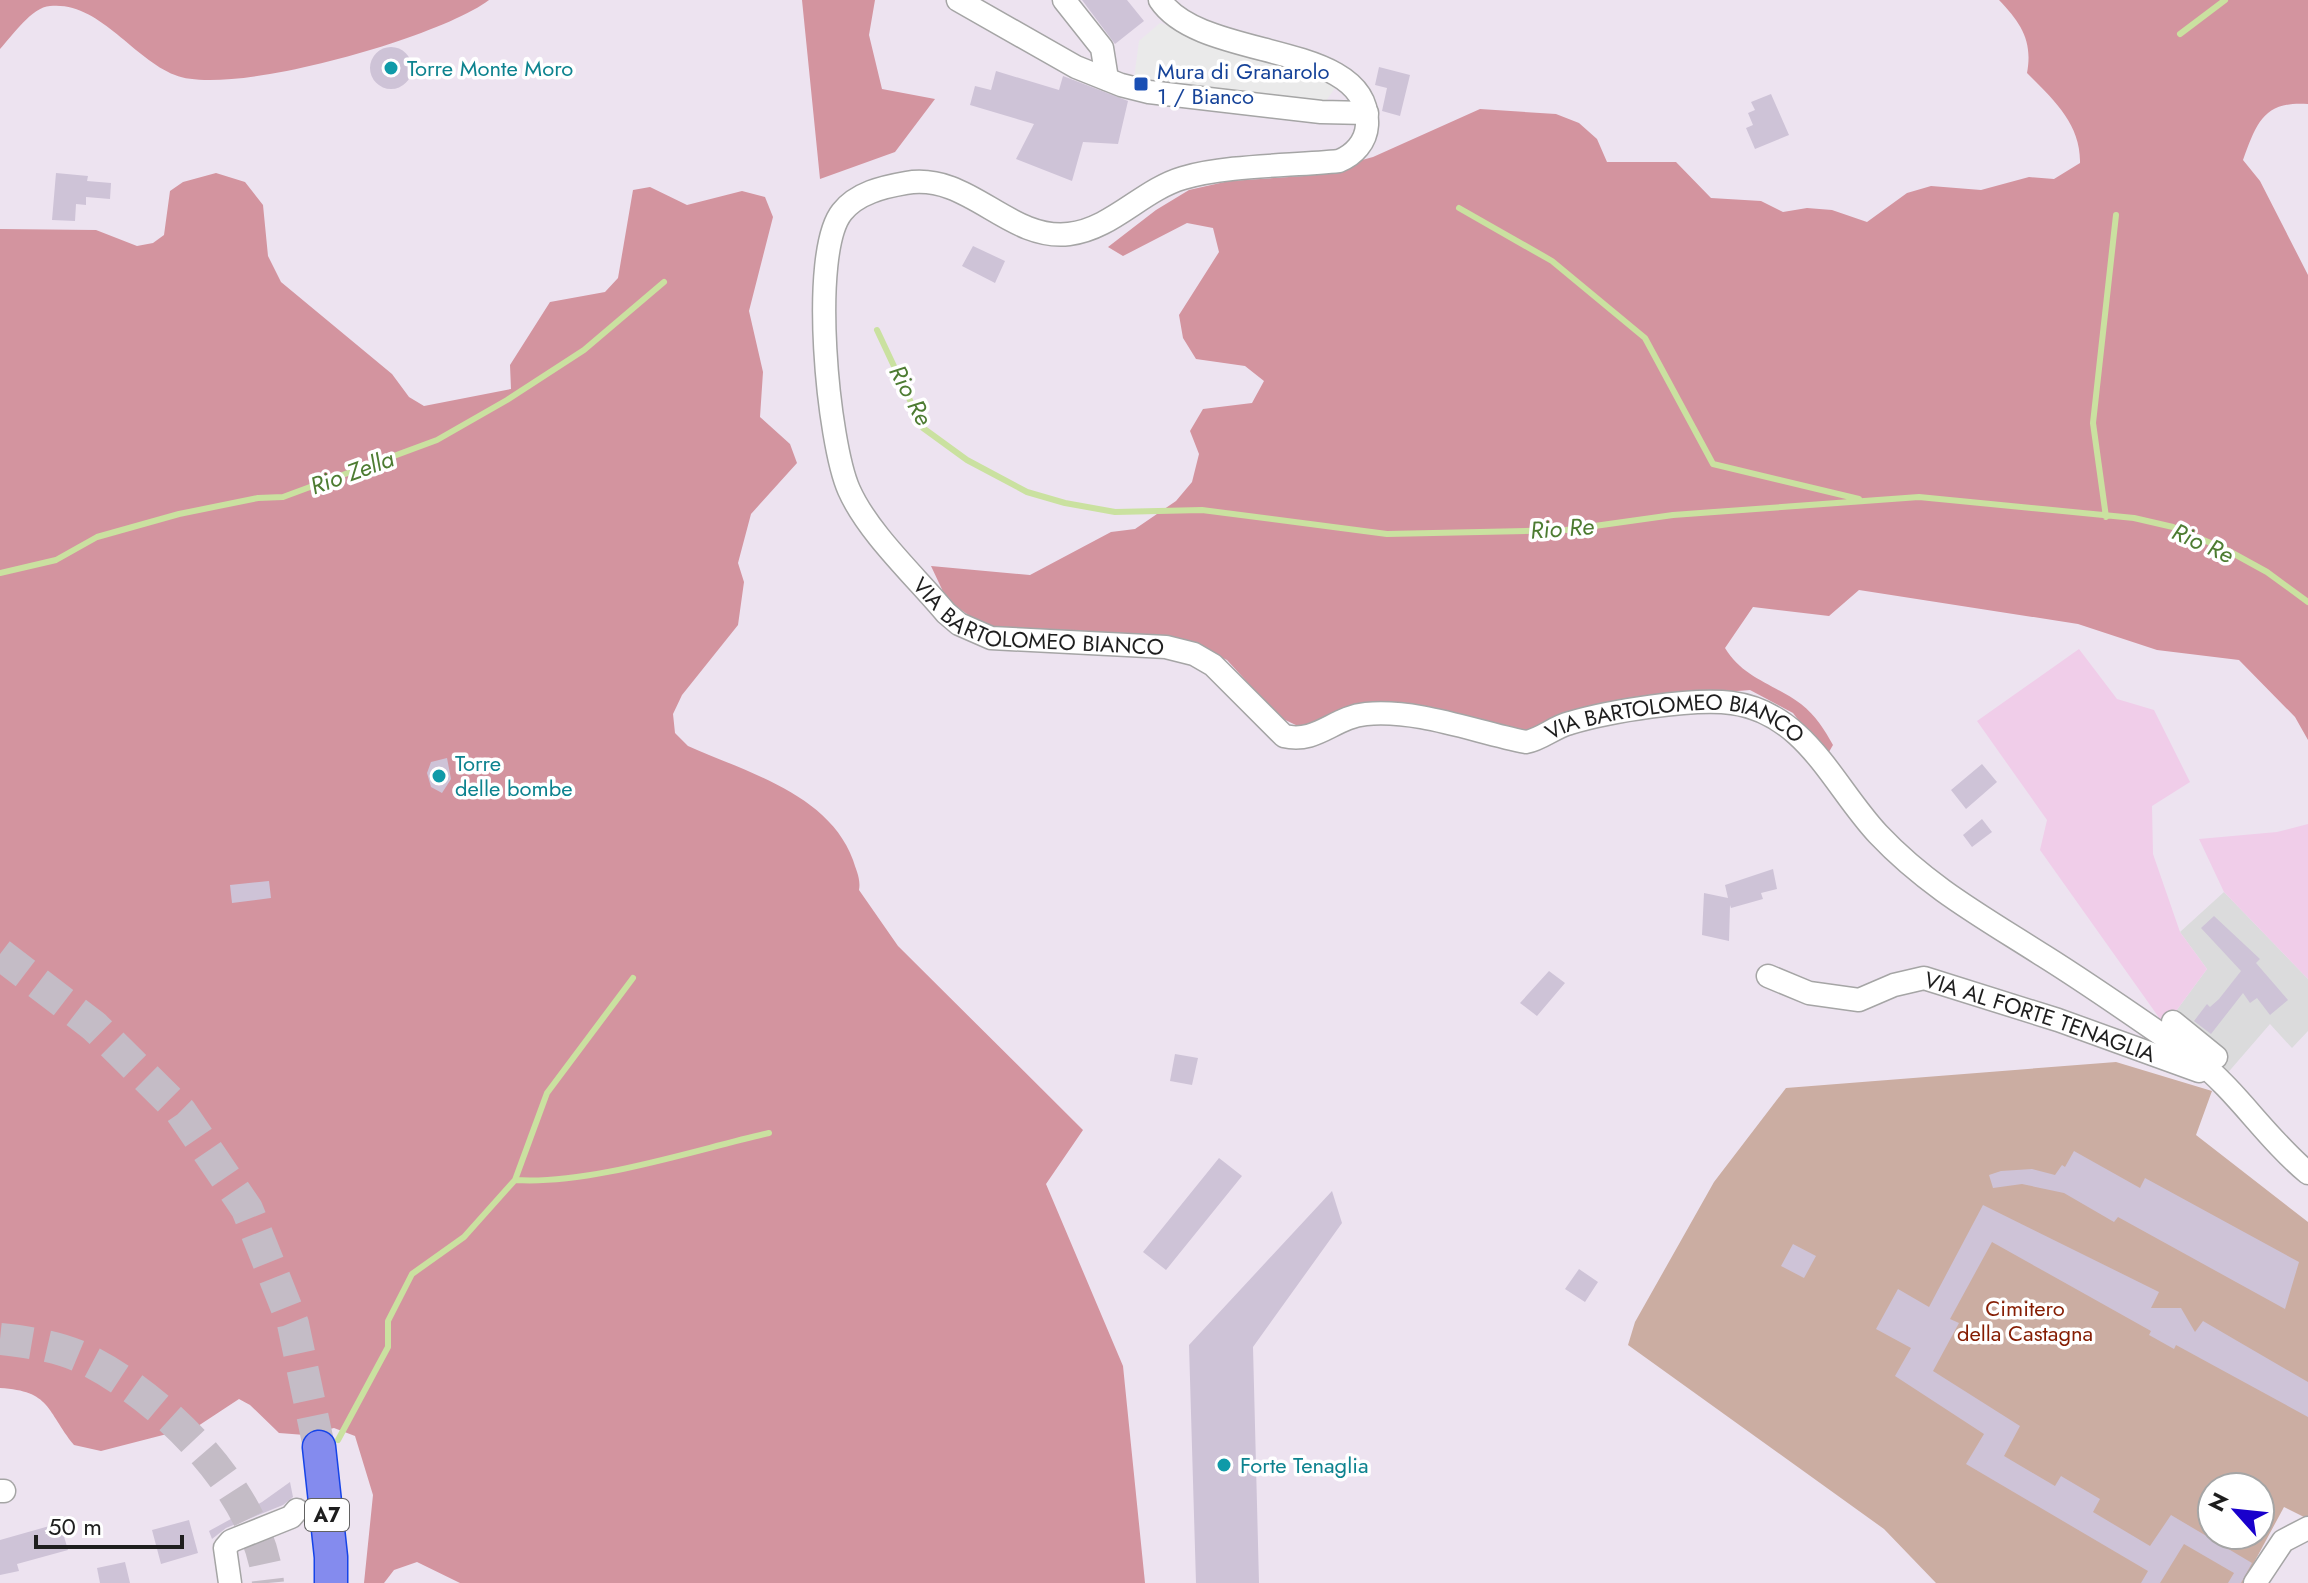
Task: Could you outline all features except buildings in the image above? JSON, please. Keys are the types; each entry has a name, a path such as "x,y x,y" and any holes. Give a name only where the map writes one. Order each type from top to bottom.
{"highway":[{"name":"A7","path":"319,1447 331,1583"}],"street":[{"path":"958,0 1029,42 1107,79 1149,92 1321,112 1367,113 1358,91 1343,76 1317,65 1189,27 1160,0"},
{"path":"1064,0 1102,48 1107,79"},
{"name":"VIA BARTOLOMEO BIANCO","path":"1367,113 1363,140 1349,157 1339,161 1181,178 1096,226 1068,234 1055,234 1017,222 965,192 935,181 876,190 862,196 842,212 835,223 827,252 824,325 836,445 843,475 874,530 946,613 959,624 991,638 1166,647 1194,654 1213,665 1284,736 1298,739 1367,714 1412,716 1526,742 1538,740 1565,724 1611,714 1710,703 1752,709 1771,717 1809,744 1878,834 1950,899 2084,982 2226,1084"},
{"name":"VIA AL FORTE TENAGLIA","path":"1768,976 1809,993 1859,1000 1894,985 1924,978 2058,1020 2226,1084"},
{"path":"2173,1022 2233,1071 2226,1084 2280,1149 2308,1173"},
{"path":"230,1583 225,1548 231,1541 291,1517 297,1510"},
{"path":"2255,1583 2283,1541 2308,1528"}],"shaded area":[{"path":"0,0 489,0 427,31 335,60 241,78 202,80 175,75 159,67 100,21 68,7 50,6 36,11 0,49"},
{"path":"802,0 875,0 869,35 882,89 935,99 895,152 820,179"},
{"path":"1999,0 2308,0 2308,104 2281,106 2272,110 2258,125 2243,160 2260,181 2308,275 2308,740 2295,717 2239,660 2157,650 2078,624 1859,590 1829,616 1753,607 1725,648 1750,674 1791,697 1811,713 1833,745 1826,757 1793,713 1750,690 1640,699 1570,711 1526,733 1357,707 1300,727 1279,717 1227,660 1183,640 987,628 947,600 931,566 1030,575 1111,532 1135,529 1176,501 1192,482 1199,454 1190,431 1203,409 1252,403 1264,381 1245,366 1196,359 1183,338 1179,315 1219,252 1213,228 1187,223 1123,256 1108,247 1156,210 1189,190 1229,181 1304,176 1373,157 1480,109 1556,114 1579,123 1597,139 1607,162 1676,162 1711,198 1761,201 1783,212 1807,208 1832,210 1867,222 1907,193 1931,186 1981,190 2029,177 2054,179 2080,163 2076,136 2064,113 2027,73 2028,51 2024,33"},
{"path":"1160,23 1319,75 1335,88 1324,104 1134,78 1139,41"},
{"path":"216,173 245,182 263,205 268,256 281,282 392,374 409,397 424,406 511,389 510,365 550,302 605,292 618,278 633,190 650,187 687,205 742,191 765,197 773,217 749,311 763,372 760,417 790,444 797,463 751,514 738,563 744,582 738,625 682,695 673,714 675,733 688,746 783,788 825,818 841,837 853,860 859,890 898,946 1083,1130 1046,1184 1123,1366 1145,1583 460,1583 417,1562 394,1570 384,1583 364,1583 373,1495 355,1436 334,1428 305,1435 279,1433 250,1405 239,1399 198,1426 101,1451 74,1445 46,1404 38,1398 29,1393 0,1388 0,229 96,230 137,246 153,243 164,235 170,191 183,182"},
{"path":"2079,649 2117,699 2154,710 2190,782 2152,806 2153,854 2180,932 2207,969 2165,1026 2040,850 2047,820 1977,721"},
{"path":"2308,824 2308,979 2224,892 2199,839 2277,832"},
{"path":"2224,892 2308,979 2308,1031 2292,1048 2270,1024 2225,1076 2165,1026 2207,969 2180,932"}],"green space":[{"name":"Cimitero della Castagna","path":"2116,1062 2212,1091 2196,1135 2308,1222 2308,1519 2284,1507 2276,1522 2276,1471 2196,1471 2196,1551 2260,1551 2243,1583 1936,1583 1884,1529 1628,1345 1635,1322 1714,1182 1786,1088"}],"waterway":[{"path":"2180,34 2225,0"},
{"path":"1459,208 1552,261 1645,338 1713,464 1859,499"},
{"path":"2106,517 2093,423 2116,215"},
{"name":"Rio Zella","path":"0,573 56,560 97,537 179,514 258,498 283,497 437,440 507,400 584,350 664,282"},
{"name":"Rio Re","path":"877,330 923,428 967,460 1027,492 1065,503 1115,512 1202,510 1387,534 1566,530 1673,515 1919,497 2134,518 2173,527 2227,550 2267,572 2308,602"},
{"path":"515,1180 547,1093 633,978"},
{"path":"338,1440 388,1347 388,1321 412,1274 464,1237 515,1180 544,1180 609,1172 769,1133"}],"tunnel":[{"path":"0,954 94,1026 181,1112 247,1209 293,1324 319,1447"},
{"path":"0,1339 32,1343 83,1358 113,1375 174,1422 227,1482 247,1515 261,1549 268,1583"}],"place":[{"name":"Torre Monte Moro","path":"391,68"},
{"name":"Mura di Granarolo 1 / Bianco","path":"1141,84"},
{"name":"Torre delle bombe","path":"439,776"},
{"name":"Forte Tenaglia","path":"1224,1465"}]}
